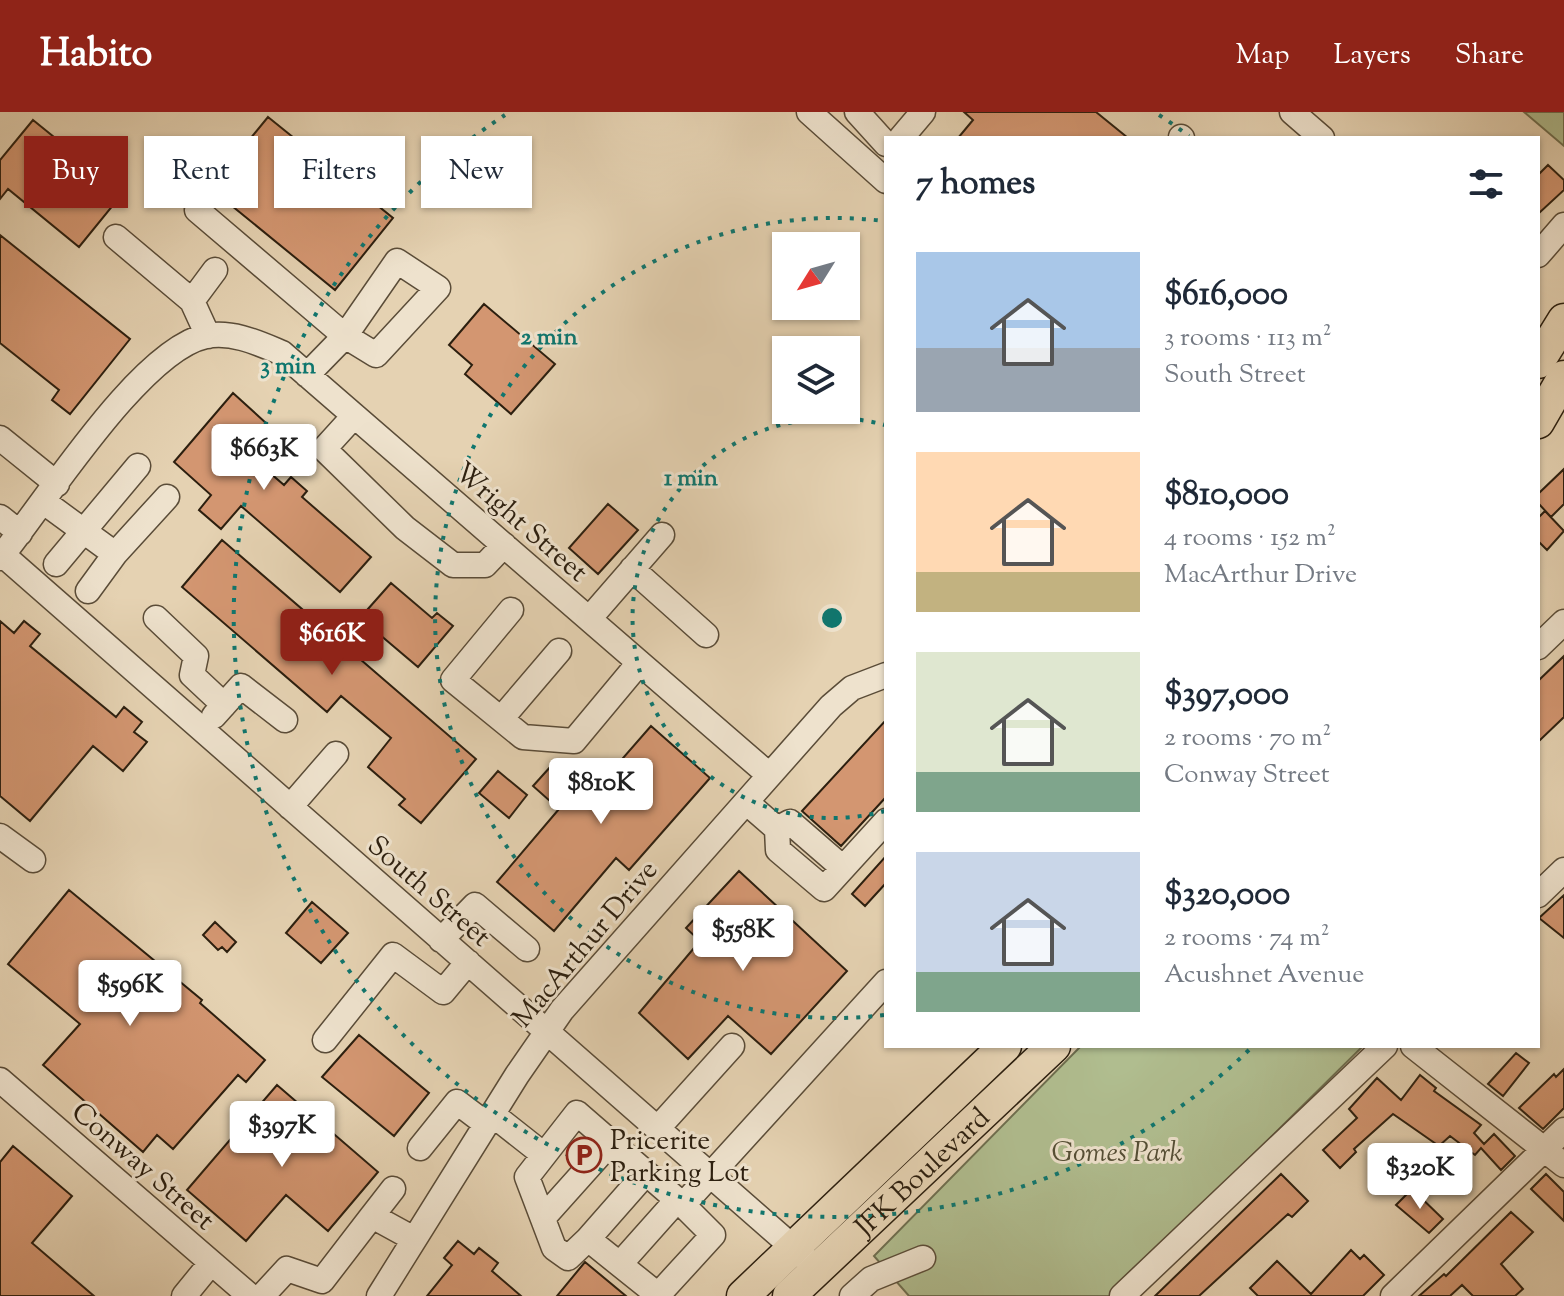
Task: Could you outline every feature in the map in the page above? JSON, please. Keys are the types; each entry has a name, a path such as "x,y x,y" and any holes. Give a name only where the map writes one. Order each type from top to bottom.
{"main road":[{"path":"1540,359 1564,320"},
{"path":"1540,419 1564,377"},
{"name":"JFK Boulevard","path":"743,1296 1003,1048"},
{"name":"JFK Boulevard","path":"789,1296 1052,1048"}],"street":[{"path":"809,112 884,179"},
{"path":"857,112 884,142"},
{"path":"903,136 923,112"},
{"path":"1292,112 1320,136"},
{"path":"197,210 345,336 307,375"},
{"path":"1540,253 1564,225"},
{"path":"1,556 150,368 180,346 216,336 192,301 116,237"},
{"path":"192,301 215,270"},
{"name":"Wright Street","path":"216,336 244,338 282,353 769,775"},
{"path":"354,416 324,449 405,528 453,565 485,565 504,545"},
{"path":"0,438 82,530 115,554"},
{"path":"56,564 138,466"},
{"path":"88,591 115,554 167,497"},
{"path":"0,517 20,533"},
{"path":"589,619 662,535"},
{"name":"South Street","path":"1,556 711,1174 817,1270"},
{"path":"632,569 706,635"},
{"path":"511,610 453,680 523,737 574,741 639,663"},
{"path":"156,618 196,656 192,675 224,705"},
{"path":"1540,645 1556,625"},
{"path":"501,719 559,651"},
{"name":"MacArthur Drive","path":"379,1296 546,1031 840,697 863,682 884,676"},
{"path":"201,729 241,686 285,720"},
{"path":"290,807 336,754"},
{"path":"746,802 777,829 790,822 843,868 884,823"},
{"path":"0,836 33,860"},
{"path":"441,940 475,905 527,949"},
{"path":"325,1040 393,955 443,992 468,962"},
{"path":"620,1264 711,1174 884,984"},
{"path":"658,1128 732,1046"},
{"path":"1122,1296 1383,1048"},
{"path":"1416,1048 1564,1165"},
{"name":"Conway Street","path":"0,1080 250,1296"},
{"path":"420,1148 457,1102 544,1155"},
{"path":"588,1239 658,1295 713,1235 680,1202 577,1113 527,1177 554,1248 568,1258 646,1173"},
{"path":"1393,1296 1564,1130"},
{"path":"543,1218 611,1142"},
{"path":"262,1296 287,1269 322,1281 393,1189"},
{"path":"372,1216 414,1239"},
{"path":"852,1296 871,1279 923,1258"},
{"path":"184,1296 211,1263"}],"green space":[{"path":"1524,112 1564,112 1564,146"},
{"name":"Gomes Park","path":"1079,1048 1361,1048 1110,1296 909,1296 874,1256"}],"building":[{"path":"964,112 1096,112 1126,136 960,136 973,120"},
{"path":"268,117 292,136 274,136 274,208 381,208 393,218 335,290 235,208 258,208 258,136 252,136"},
{"path":"33,120 53,136 24,136 24,202 8,189 0,199 0,160"},
{"path":"1548,165 1564,180 1564,190 1540,212 1540,173"},
{"path":"31,208 111,208 79,247"},
{"path":"0,235 130,339 70,414 52,400 59,390 0,343"},
{"path":"484,304 555,364 511,414 465,374 472,365 449,345"},
{"path":"233,393 278,434 255,460 284,485 291,477 307,491 302,497 371,557 340,592 241,506 221,529 199,510 211,495 174,462"},
{"path":"1564,469 1564,504 1551,517 1540,505 1540,492"},
{"path":"608,504 638,530 598,574 569,548"},
{"path":"1545,511 1564,531 1547,550 1540,543 1540,516"},
{"path":"222,540 476,759 421,823 399,805 405,799 368,767 391,738 341,696 327,712 182,587"},
{"path":"391,583 432,618 437,613 453,626 418,667 360,618"},
{"path":"0,621 14,633 24,621 40,634 30,646 116,717 124,707 142,722 134,732 147,742 123,771 93,746 30,821 0,796"},
{"path":"1564,656 1564,717 1540,740 1540,679"},
{"path":"884,722 884,799 841,846 802,811"},
{"path":"651,726 710,778 629,870 616,858 554,931 497,882 559,809 533,786 552,765 589,797"},
{"path":"498,771 527,795 509,818 479,793"},
{"path":"884,858 884,885 865,906 852,894"},
{"path":"739,871 847,971 771,1054 728,1016 688,1059 639,1013 700,941 686,928"},
{"path":"69,890 202,1000 200,1003 265,1060 246,1082 238,1075 173,1149 157,1135 143,1152 43,1065 80,1024 8,964"},
{"path":"1564,895 1564,938 1540,917"},
{"path":"312,902 348,933 321,963 286,933"},
{"path":"215,922 236,942 227,952 222,947 218,950 203,935"},
{"path":"359,1035 429,1093 394,1136 322,1077"},
{"path":"1516,1053 1529,1063 1503,1096 1488,1084"},
{"path":"1564,1069 1564,1108 1543,1129 1519,1108 1554,1074 1556,1077"},
{"path":"1420,1075 1436,1088 1434,1091 1481,1125 1474,1133 1484,1144 1494,1134 1515,1156 1501,1170 1481,1148 1475,1155 1450,1136 1439,1146 1393,1114 1354,1149 1356,1152 1340,1168 1323,1150 1357,1118 1349,1109 1377,1078 1401,1100"},
{"path":"277,1085 378,1172 328,1231 286,1195 246,1241 187,1190"},
{"path":"13,1146 72,1196 32,1243 94,1296 0,1296 0,1162"},
{"path":"1281,1174 1308,1201 1292,1217 1288,1214 1199,1296 1155,1296"},
{"path":"1546,1174 1564,1192 1564,1221 1531,1189"},
{"path":"1412,1189 1443,1219 1429,1233 1396,1205"},
{"path":"1511,1212 1533,1232 1501,1264 1523,1289 1515,1296 1473,1296 1462,1285 1450,1296 1419,1296 1444,1274 1446,1276"},
{"path":"458,1241 474,1254 479,1248 498,1263 492,1271 521,1296 427,1296 452,1265 444,1258"},
{"path":"1351,1250 1360,1259 1364,1255 1384,1275 1363,1296 1258,1296 1250,1288 1277,1261 1311,1294"},
{"path":"585,1262 626,1296 557,1296"}],"place":[{"name":"Pricerite Parking Lot","path":"584,1155"}]}
